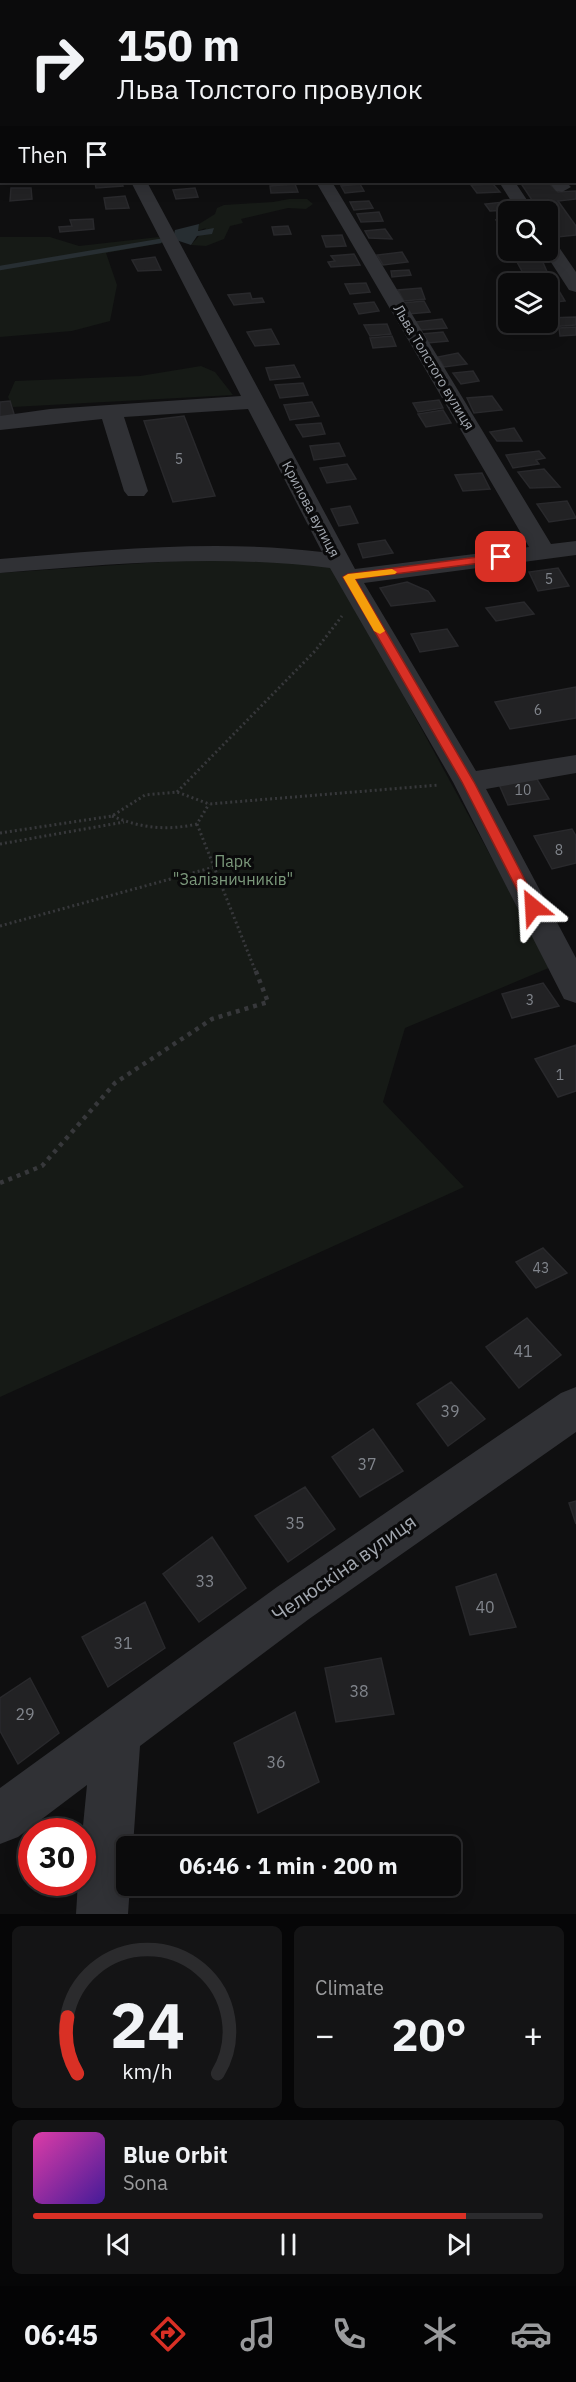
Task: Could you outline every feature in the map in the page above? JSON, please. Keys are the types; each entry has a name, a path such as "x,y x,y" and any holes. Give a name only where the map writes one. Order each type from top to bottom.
{"street":[{"name":"Крилова вулиця","path":"139,183 349,578 468,782 576,990"},
{"name":"Льва Толстого вулиця","path":"325,183 544,552"},
{"path":"508,183 520,201"},
{"path":"558,252 576,286"},
{"path":"0,423 111,412 254,402"},
{"path":"111,412 135,491"},
{"path":"0,566 196,552 295,555 349,578 576,548"},
{"path":"468,782 576,764"},
{"name":"Челюскіна вулиця","path":"0,1819 292,1603 576,1407"},
{"path":"102,1914 116,1734"}],"path":[{"path":"177,792 270,694 315,651 349,578"},
{"path":"0,833 112,816 145,795 177,792 209,804 468,782"},
{"path":"112,816 137,828 172,830 197,824 209,804"},
{"path":"0,844 124,822"},
{"path":"0,1183 42,1166 115,1083 212,1019 268,1002 197,824"},
{"path":"0,926 214,867"}],"green space":[{"path":"307,199 313,204 306,209 288,208 241,219 243,223 230,226 224,239 206,246 191,245 206,228 197,231 199,224 215,214 217,208 224,205"},
{"path":"0,237 50,237 79,246 159,237 162,243 106,253 117,285 110,321 72,331 0,337"},
{"path":"201,366 215,372 233,395 13,407 8,397 15,381 140,376"},
{"name":"Парк \"Залізничників\"","path":"189,560 299,560 333,566 551,967 405,1028 383,1102 464,1187 0,1397 0,573"}],"shaded area":[{"path":"199,224 198,231 214,228 212,234 197,236 191,245 173,239 175,230"}],"building":[{"path":"95,183 122,183 123,186 96,188"},
{"path":"521,183 549,183 558,192 576,191 576,199 533,201"},
{"path":"295,184 298,192 271,193 270,186"},
{"path":"360,184 364,191 345,193 341,186"},
{"path":"493,184 500,192 477,193 471,185"},
{"path":"11,188 31,188 32,199 10,201"},
{"path":"195,188 198,197 176,199 173,190"},
{"path":"125,196 129,208 106,209 104,198"},
{"path":"369,201 373,208 354,210 350,202"},
{"path":"558,201 576,226 576,235 558,237"},
{"path":"498,203 498,211 490,211 485,204"},
{"path":"379,212 383,221 361,222 357,214"},
{"path":"93,219 94,229 60,232 59,227 72,226 70,220"},
{"path":"288,226 291,234 274,235 272,227"},
{"path":"385,229 392,239 369,238 365,231"},
{"path":"342,235 346,246 326,247 322,236"},
{"path":"402,252 408,262 383,265 377,255"},
{"path":"354,254 360,265 331,267 328,262 335,261 331,256"},
{"path":"155,257 161,270 138,271 132,260"},
{"path":"542,261 548,273 523,273 517,262"},
{"path":"409,270 411,275 392,277 391,271"},
{"path":"366,283 370,292 350,294 345,284"},
{"path":"421,288 425,299 404,301 398,290"},
{"path":"559,291 565,301 558,302"},
{"path":"250,293 252,299 262,298 264,302 234,305 228,295"},
{"path":"424,301 430,312 408,314 403,303"},
{"path":"374,302 379,311 359,314 354,304"},
{"path":"576,317 576,325 558,326 558,318"},
{"path":"442,319 447,328 420,330 415,322"},
{"path":"387,324 391,334 370,336 364,325"},
{"path":"576,327 576,335 560,336 559,328"},
{"path":"271,329 279,344 255,346 247,332"},
{"path":"443,332 448,341 427,343 422,334"},
{"path":"392,336 396,346 373,348 370,338"},
{"path":"458,353 467,364 444,367 438,357"},
{"path":"294,365 300,377 270,380 266,368"},
{"path":"473,371 479,381 461,384 453,373"},
{"path":"303,383 308,395 280,398 275,385"},
{"path":"492,396 502,410 474,413 467,398"},
{"path":"439,400 443,408 418,412 413,403"},
{"path":"10,401 15,417 0,419 0,402"},
{"path":"312,402 319,416 290,420 284,405"},
{"path":"443,410 451,423 426,427 418,414"},
{"path":"184,416 215,496 173,502 144,421"},
{"path":"321,423 325,434 303,437 296,425"},
{"path":"514,428 522,441 497,441 490,432"},
{"path":"339,443 345,456 314,460 310,446"},
{"path":"539,451 545,458 536,460 539,464 513,468 506,455"},
{"path":"347,464 356,479 327,483 320,468"},
{"path":"544,469 560,487 530,488 518,472"},
{"path":"482,473 490,489 463,491 455,475"},
{"path":"567,501 576,518 549,522 537,504"},
{"path":"350,506 358,523 339,526 331,509"},
{"path":"385,540 393,553 363,558 358,544"},
{"path":"558,568 569,586 538,591 529,572"},
{"path":"407,582 428,591 435,601 391,606 380,588"},
{"path":"524,602 534,614 496,621 486,608"},
{"path":"447,629 458,646 420,652 411,634"},
{"path":"576,687 576,718 510,729 495,702"},
{"path":"535,776 549,799 508,805 498,782"},
{"path":"572,829 576,836 576,863 552,869 534,836"},
{"path":"543,983 559,1006 512,1018 502,994"},
{"path":"576,1045 576,1091 558,1097 535,1059"},
{"path":"543,1248 567,1273 536,1288 516,1262"},
{"path":"527,1318 561,1355 519,1388 486,1347"},
{"path":"451,1382 485,1419 448,1446 417,1404"},
{"path":"373,1429 403,1471 360,1497 332,1457"},
{"path":"305,1487 335,1529 288,1562 255,1516"},
{"path":"576,1501 576,1524 569,1503"},
{"path":"212,1537 246,1588 199,1622 163,1574"},
{"path":"496,1574 516,1627 470,1635 456,1587"},
{"path":"145,1602 165,1648 108,1687 82,1637"},
{"path":"381,1658 394,1714 336,1722 325,1668"},
{"path":"30,1678 59,1733 18,1764 0,1731 0,1698"},
{"path":"295,1712 319,1782 258,1813 234,1743"}],"waterway":[{"path":"0,268 160,241"}],"slow traffic":[{"path":"380,631 348,577 392,572"}],"route":[{"path":"501,557 348,577 468,782 533,907"}]}
